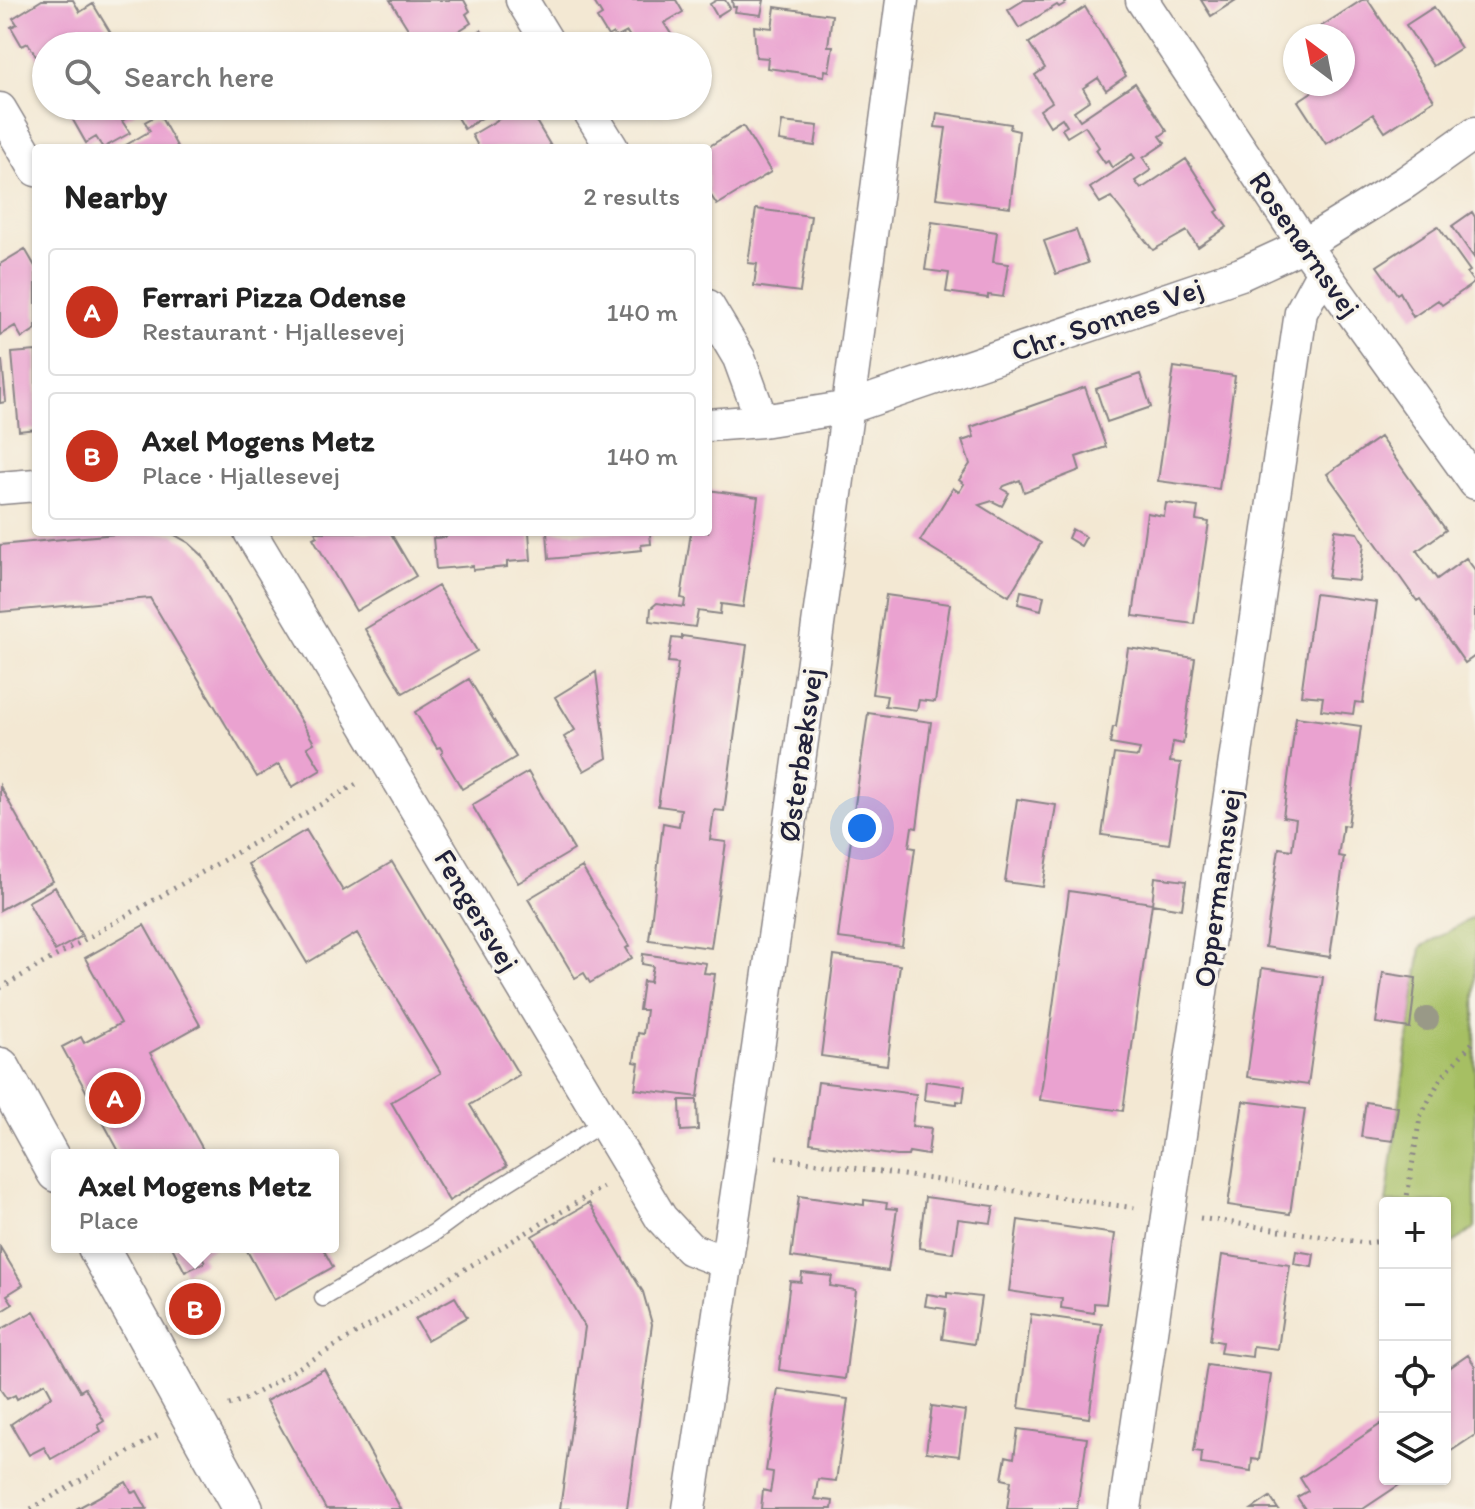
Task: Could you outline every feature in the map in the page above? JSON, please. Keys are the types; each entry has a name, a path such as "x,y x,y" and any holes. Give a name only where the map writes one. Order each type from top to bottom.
{"street":[{"path":"522,0 541,32"},
{"name":"Østerbæksvej","path":"689,1509 850,407 902,0"},
{"name":"Rosenørnsvej","path":"1142,0 1304,245 1475,483"},
{"path":"0,109 32,163"},
{"path":"595,120 610,144"},
{"name":"Chr. Sonnes Vej","path":"712,425 762,421 850,407 1241,274 1304,245 1406,182 1475,133"},
{"name":"Oppermannsvej","path":"1125,1509 1301,312 1323,271"},
{"path":"712,313 739,358 762,421"},
{"path":"0,488 32,485"},
{"name":"Fengersvej","path":"252,536 661,1218 690,1249 727,1263"},
{"path":"0,1068 51,1161"},
{"path":"101,1253 243,1509"}],"lane":[{"path":"323,1298 435,1232 473,1204 604,1122"}],"path":[{"path":"0,988 389,765"},
{"path":"1407,1197 1420,1117 1441,1078 1475,1040"},
{"path":"743,1153 1365,1243 1379,1242"},
{"path":"31,1509 191,1416 246,1399 632,1170"}],"green space":[{"path":"1475,916 1475,1228 1451,1244 1451,1197 1387,1197 1421,947"}],"building":[{"path":"42,0 73,0 80,12 93,4 110,32 32,32 32,50 28,43 22,46 11,27 17,24 13,18"},
{"path":"390,0 464,0 470,11 466,14 471,23 457,32 410,32"},
{"path":"593,0 676,0 683,12 664,23 670,32 606,32 597,18 602,15"},
{"path":"725,0 730,8 717,16 710,4"},
{"path":"732,0 764,0 761,15 735,12"},
{"path":"1024,0 1064,0 1066,3 1057,5 1019,28 1008,10"},
{"path":"1201,0 1236,0 1211,16"},
{"path":"1362,0 1368,0 1434,100 1385,132 1373,114 1326,144 1298,101 1306,96 1355,96 1355,24 1325,24"},
{"path":"775,7 832,15 828,46 833,46 829,71 825,70 824,76 767,68 768,58 756,57 754,26 772,28"},
{"path":"1085,7 1126,76 1106,90 1098,78 1083,88 1090,100 1074,111 1080,120 1135,83 1167,131 1160,136 1165,143 1143,158 1151,170 1135,181 1141,189 1186,159 1227,227 1198,247 1187,231 1153,250 1111,197 1100,203 1090,188 1135,158 1132,154 1112,168 1096,150 1099,147 1085,126 1067,137 1062,129 1067,126 1062,118 1050,126 1040,110 1052,102 1035,75 1045,68 1029,43"},
{"path":"1434,7 1461,48 1433,66 1406,25"},
{"path":"937,113 1011,124 1010,129 1019,131 1010,207 936,198 946,128 935,127"},
{"path":"73,120 124,120 130,133 110,144 100,144 96,137 86,143"},
{"path":"162,120 176,144 128,144 150,131 145,122"},
{"path":"458,120 478,120 464,129"},
{"path":"497,120 535,120 550,144 477,144 472,135"},
{"path":"782,122 818,126 815,146 779,141"},
{"path":"743,126 771,172 717,205 712,197 712,145"},
{"path":"756,209 811,216 800,292 754,286 757,264 748,263"},
{"path":"1472,212 1475,217 1475,259 1452,226"},
{"path":"932,222 997,232 993,262 1008,264 1003,297 946,292 949,273 925,270"},
{"path":"1438,226 1470,271 1467,273 1474,283 1442,305 1438,300 1413,317 1400,292 1397,294 1377,266"},
{"path":"1076,230 1088,263 1056,274 1044,241"},
{"path":"25,249 32,261 32,332 22,338 15,326 0,335 0,264"},
{"path":"32,351 32,429 19,431 12,353"},
{"path":"0,361 6,402 0,403"},
{"path":"1174,367 1235,376 1219,489 1158,481"},
{"path":"1140,374 1151,407 1107,422 1096,389"},
{"path":"1085,387 1106,447 1076,457 1080,470 1024,492 1020,480 1004,486 1002,489 1009,493 1002,506 992,501 979,505 1041,543 1009,596 920,541 953,488 959,492 964,484 959,480 970,464 962,441 974,437 971,427"},
{"path":"1380,437 1446,530 1417,551 1437,579 1466,558 1475,570 1475,656 1465,663 1327,474"},
{"path":"712,491 758,497 743,607 721,604 720,614 698,611 695,627 650,621 651,608 657,603 684,607 685,599 681,598 690,536 712,536"},
{"path":"1166,503 1198,507 1196,520 1209,522 1194,624 1133,616 1147,513 1164,516"},
{"path":"1072,529 1086,537 1081,546 1068,538"},
{"path":"1335,530 1358,533 1364,544 1359,581 1328,578"},
{"path":"95,536 177,536 189,543 202,555 314,743 307,747 321,770 292,787 279,764 257,777 150,598 0,612 0,545"},
{"path":"392,536 416,576 356,611 313,538"},
{"path":"529,536 531,560 507,562 507,567 436,569 433,538"},
{"path":"547,536 650,536 651,544 641,545 642,550 549,559"},
{"path":"438,586 477,651 403,693 365,629"},
{"path":"1021,591 1044,596 1041,610 1018,604"},
{"path":"1315,594 1377,602 1363,703 1355,702 1353,714 1321,710 1323,697 1301,695"},
{"path":"886,595 950,604 935,702 919,700 917,710 885,706 887,696 872,694"},
{"path":"682,636 747,645 724,811 714,810 710,840 726,842 711,948 649,940 663,823 679,826 681,809 658,806 678,663 668,662 672,638 682,639"},
{"path":"1128,648 1195,658 1183,744 1173,742 1170,762 1181,763 1169,844 1102,835 1114,754 1138,757 1140,749 1110,744 1113,727 1116,727"},
{"path":"596,672 607,758 584,771 564,737 575,730 555,697"},
{"path":"469,679 516,757 462,789 440,747 437,748 415,712"},
{"path":"868,713 931,722 917,828 912,827 909,847 915,848 902,946 838,938 851,839 863,841 865,821 853,819"},
{"path":"1296,717 1361,726 1348,826 1343,825 1338,856 1344,857 1330,957 1265,947 1279,848 1292,850 1296,819 1283,817"},
{"path":"528,772 574,850 518,883 472,805"},
{"path":"0,786 53,881 0,910"},
{"path":"1017,799 1056,805 1043,887 1005,882"},
{"path":"306,830 343,891 392,862 519,1075 470,1105 507,1166 449,1201 391,1102 441,1073 357,933 307,963 248,864"},
{"path":"582,867 629,946 626,948 632,958 590,983 584,973 575,978 528,899"},
{"path":"1155,877 1186,881 1182,909 1152,904"},
{"path":"55,887 82,936 55,951 28,902"},
{"path":"1069,891 1152,903 1123,1111 1040,1100"},
{"path":"144,925 200,1025 150,1053 203,1149 118,1149 62,1047 81,1037 84,1043 121,1023 85,958"},
{"path":"643,954 706,963 704,973 715,974 698,1097 635,1089 639,1063 634,1062 638,1033 643,1034 646,1010 639,1010 643,981 650,982 653,966 642,964"},
{"path":"834,956 900,965 887,1065 821,1056"},
{"path":"1262,968 1323,977 1308,1085 1247,1077"},
{"path":"1383,973 1416,978 1410,1028 1376,1023"},
{"path":"926,1081 965,1086 963,1102 924,1100"},
{"path":"818,1082 916,1094 912,1126 931,1128 928,1155 909,1152 908,1156 897,1156 810,1143"},
{"path":"680,1100 697,1100 698,1130 681,1131"},
{"path":"1243,1101 1305,1109 1290,1214 1228,1205"},
{"path":"1366,1102 1398,1107 1393,1141 1361,1137"},
{"path":"799,1196 864,1205 864,1200 887,1203 886,1208 897,1209 888,1271 791,1257"},
{"path":"925,1197 994,1206 991,1223 958,1219 953,1253 919,1248"},
{"path":"589,1203 643,1292 652,1324 627,1509 560,1509 585,1327 532,1236"},
{"path":"1018,1220 1115,1234 1106,1304 1094,1303 1094,1313 1061,1308 1062,1299 1009,1291"},
{"path":"0,1247 23,1285 7,1295 13,1304 0,1312"},
{"path":"1296,1251 1314,1254 1312,1267 1294,1264"},
{"path":"175,1253 204,1253 201,1255 205,1262 185,1272"},
{"path":"248,1253 325,1253 333,1267 274,1300"},
{"path":"1222,1255 1290,1265 1278,1349 1253,1346 1252,1357 1220,1353 1222,1342 1210,1340"},
{"path":"802,1273 832,1276 830,1286 856,1290 845,1379 779,1370 790,1281 801,1282"},
{"path":"947,1293 981,1297 974,1344 942,1339 946,1309 925,1306 927,1294 947,1297"},
{"path":"455,1297 467,1317 427,1340 415,1319"},
{"path":"34,1311 80,1391 85,1388 104,1421 98,1425 101,1431 51,1459 44,1447 29,1455 11,1424 52,1396 45,1383 17,1399 15,1395 7,1399 0,1389 0,1330"},
{"path":"1031,1314 1102,1324 1089,1418 1019,1408"},
{"path":"1468,1355 1475,1366 1475,1435 1451,1451 1451,1413 1451,1367"},
{"path":"1207,1365 1271,1374 1259,1460 1252,1459 1251,1471 1201,1464 1202,1452 1194,1451"},
{"path":"324,1369 401,1509 326,1509 266,1401"},
{"path":"778,1389 848,1399 836,1481 818,1479 815,1499 833,1501 832,1509 761,1509 763,1490 770,1492 772,1481 773,1472 766,1471"},
{"path":"932,1406 965,1411 959,1456 926,1452"},
{"path":"1379,1425 1379,1485 1399,1485 1363,1509 1305,1509 1297,1497 1308,1491 1300,1478"},
{"path":"1018,1429 1087,1438 1077,1509 1007,1509 1011,1481 1002,1479 1006,1456 1014,1458"},
{"path":"126,1482 132,1493 137,1491 147,1509 76,1509"},
{"path":"1270,1497 1278,1509 1252,1509"}],"place":[{"name":"Ferrari Pizza Odense","path":"115,1098"},
{"name":"Axel Mogens Metz","path":"195,1309"}]}
